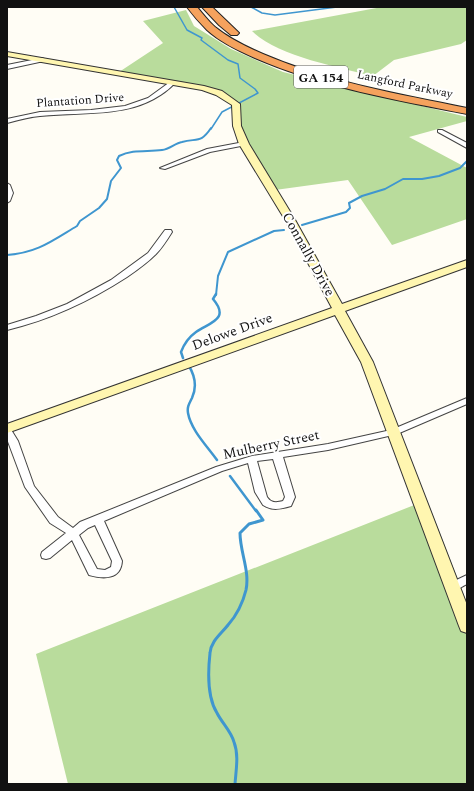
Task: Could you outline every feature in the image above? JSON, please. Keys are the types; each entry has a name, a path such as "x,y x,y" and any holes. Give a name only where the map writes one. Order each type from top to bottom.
{"highway":[{"name":"Langford Parkway","path":"192,7 208,27 220,36 236,46 278,65 342,83 467,110"},
{"name":"Langford Parkway","path":"206,7 222,24 254,45 308,66 346,77 467,103"}],"street":[{"name":"Connally Drive","path":"7,54 212,90 232,101 237,108 237,126 244,144 289,218 367,362 467,626"},
{"path":"7,68 42,60"},
{"name":"Plantation Drive","path":"7,121 35,114 105,111 132,106 152,98 172,83"},
{"path":"440,131 467,146"},
{"path":"163,168 209,150 244,144"},
{"path":"7,185 10,189 10,195 7,201"},
{"path":"7,328 56,312 85,299 112,283 139,265 154,252 168,232"},
{"name":"Delowe Drive","path":"7,429 467,263"},
{"name":"Mulberry Street","path":"46,555 84,525 219,469 252,459 328,447 394,432 467,401"},
{"path":"7,429 30,487 54,520 73,533 93,572 102,575 109,574 114,571 117,561 98,520"},
{"path":"252,459 264,501 270,506 279,506 287,503 290,497 277,455"},
{"path":"452,587 467,579"}],"green space":[{"path":"382,7 467,7 467,40 461,44 394,60 373,76 309,60 292,54 263,40 252,31"},
{"path":"186,10 194,26 231,49 283,72 467,117 467,121 409,137 467,168 467,219 392,245 348,180 275,190 244,142 238,119 236,101 213,90 116,74 163,43 143,21"},
{"path":"427,500 467,603 467,784 68,784 36,654"}],"waterway":[{"path":"174,7 187,30 202,38 201,40 228,60 238,64 240,78 258,93 222,112 211,129"},
{"path":"251,7 262,13 275,15 337,7"},
{"path":"7,255 27,252 52,241 77,226 80,221 99,208 107,199 111,181 121,168 117,160 119,156 135,152 156,151 179,143 199,139 208,133 211,128"},
{"path":"302,225 346,212 350,208 349,203 362,196 385,189 403,179 422,179 439,176 460,168 467,161"},
{"path":"216,295 218,276 228,252 274,231 284,230"},
{"path":"183,358 181,352 189,338 219,316 220,311 213,299 216,294"},
{"path":"189,366 193,374 195,386 194,394 188,407 188,413 192,426 217,460"},
{"path":"230,476 256,511"},
{"path":"235,784 237,763 236,747 231,734 217,713 211,699 209,684 209,660 212,645 234,617 245,595 247,576 240,533 249,524 263,520 256,510"}]}
